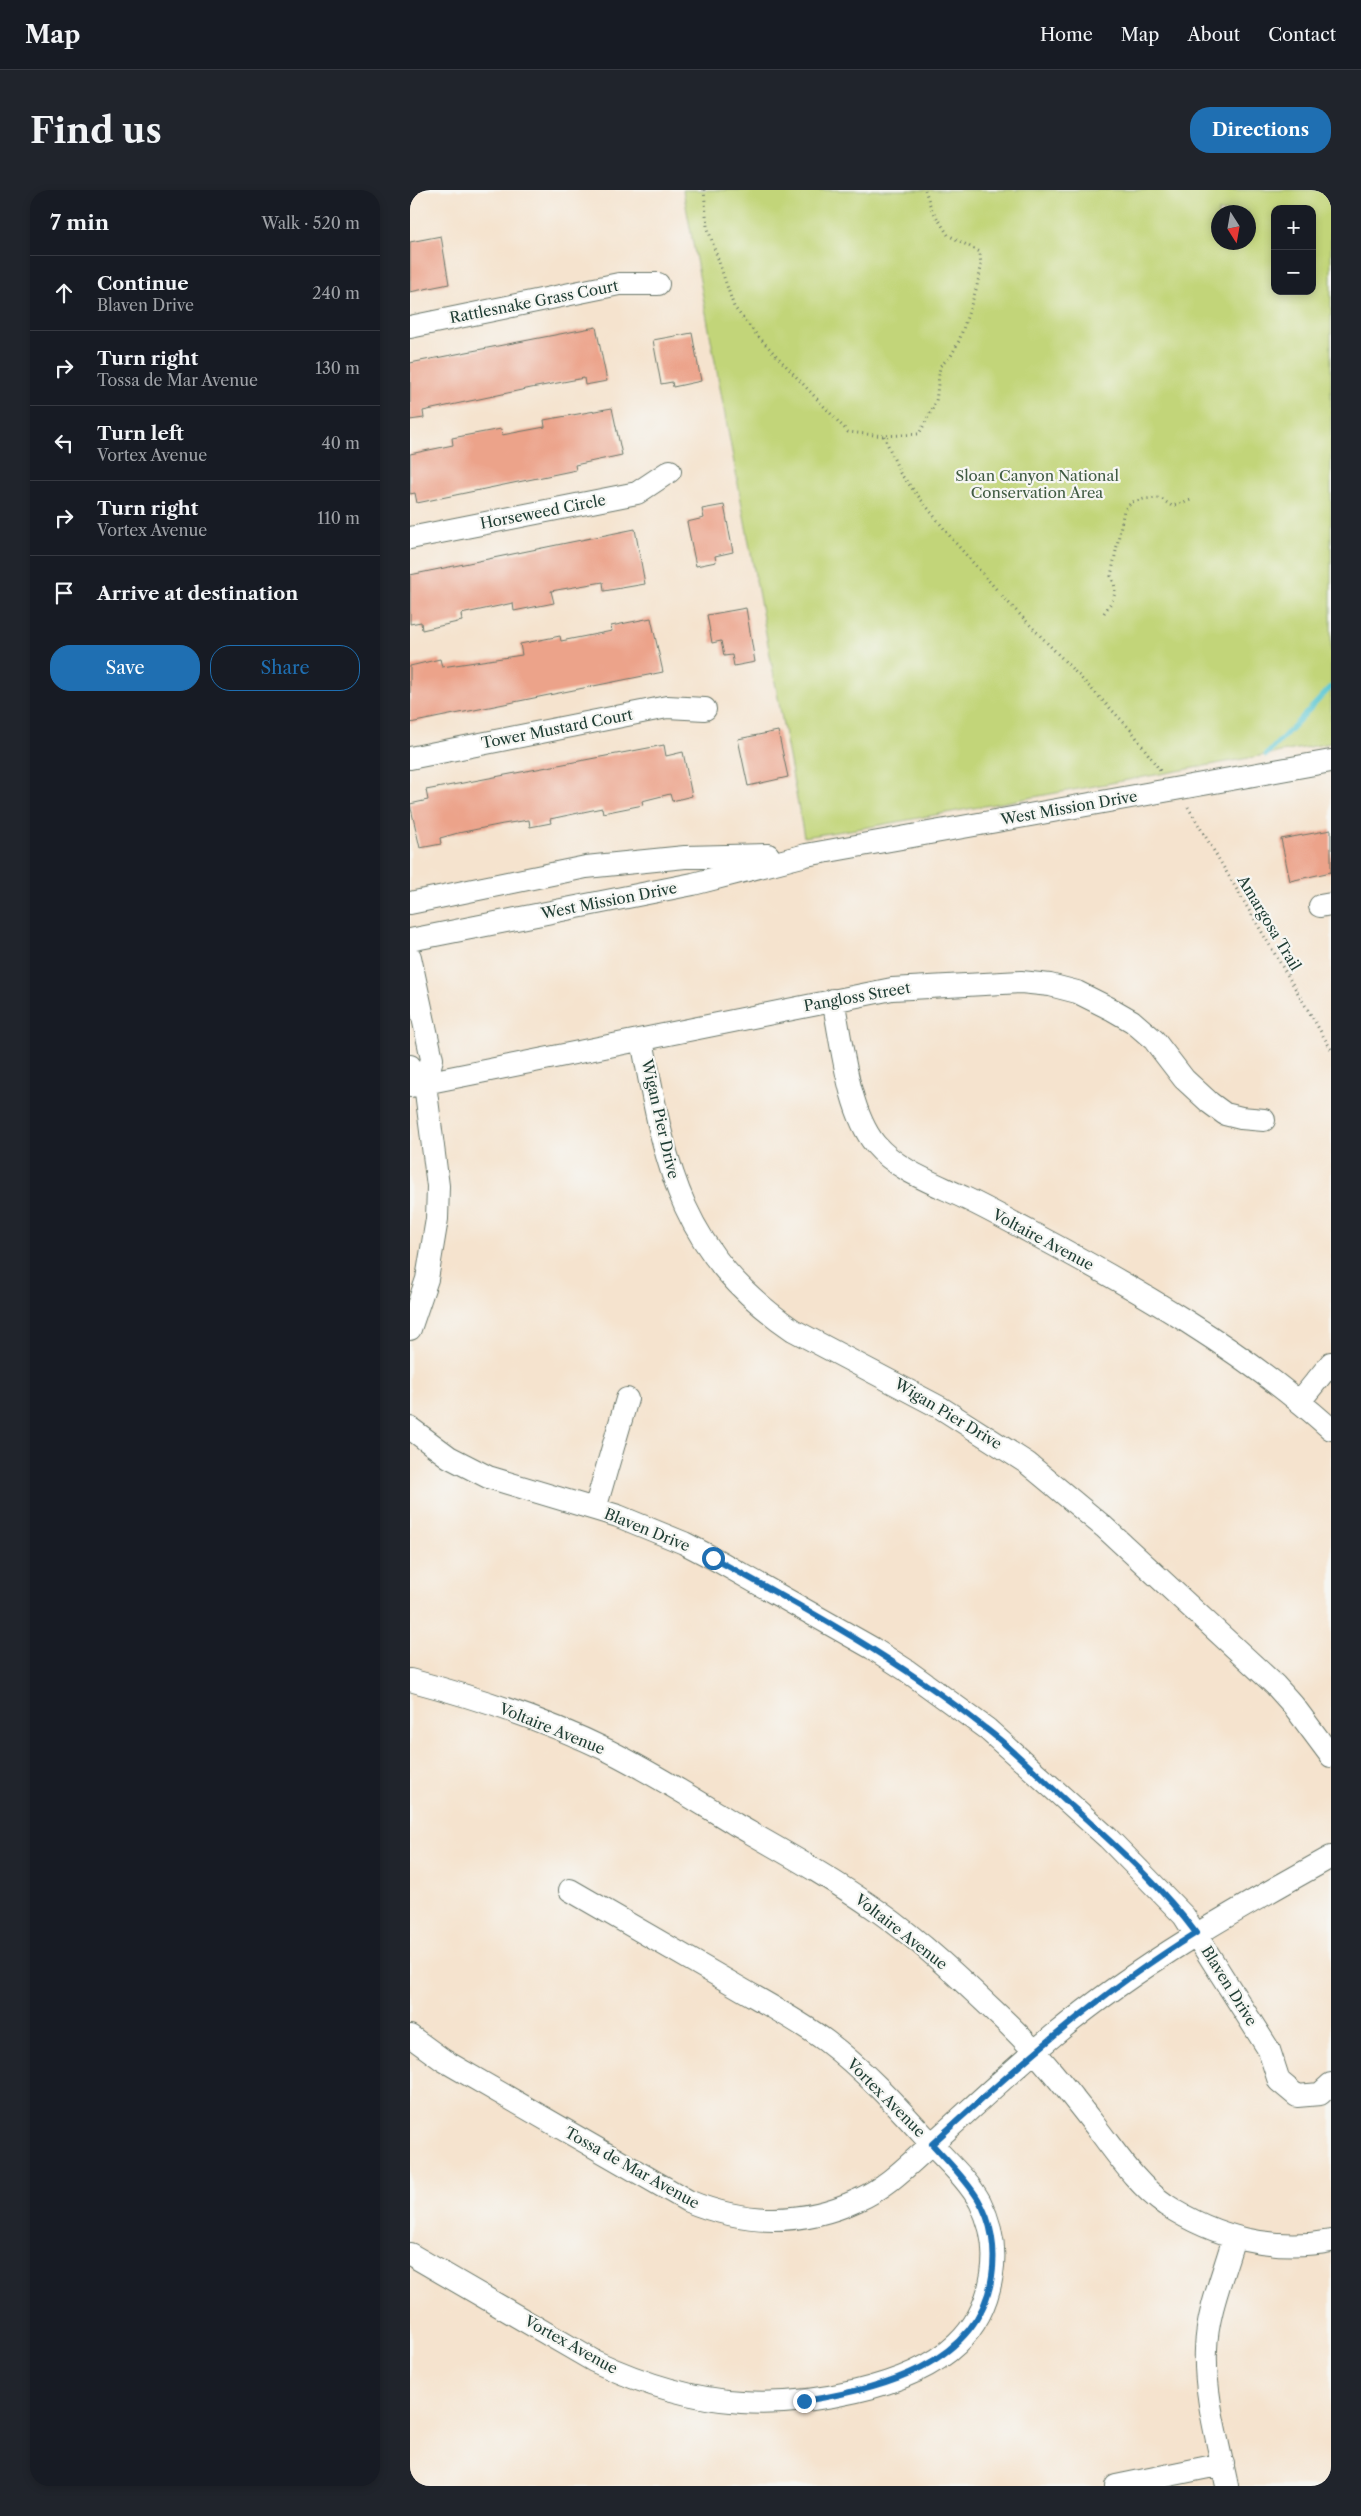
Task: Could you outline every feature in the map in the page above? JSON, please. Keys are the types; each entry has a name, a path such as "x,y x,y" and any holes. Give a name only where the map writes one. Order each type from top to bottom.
{"street":[{"name":"Rattlesnake Grass Court","path":"410,326 619,284 658,284"},
{"name":"Horseweed Circle","path":"410,538 637,493 670,471"},
{"name":"Tower Mustard Court","path":"410,758 667,707 705,709"},
{"name":"West Mission Drive","path":"410,940 693,884 806,855 1331,761"},
{"name":"West Mission Drive","path":"410,903 586,867 685,857 806,855"},
{"path":"410,957 432,1059 418,1085"},
{"name":"Pangloss Street","path":"418,1085 892,989 962,986 990,982 1021,982 1050,985 1077,992 1132,1021 1154,1040 1198,1093 1217,1109 1225,1114 1241,1118 1264,1120"},
{"name":"Voltaire Avenue","path":"833,1000 856,1108 864,1128 888,1158 910,1172 968,1200 1115,1278 1231,1351 1300,1401 1331,1429"},
{"name":"Wigan Pier Drive","path":"642,1040 662,1140 676,1188 709,1250 738,1284 771,1315 793,1330 941,1408 1034,1469 1104,1527 1275,1685 1293,1705 1331,1756"},
{"path":"410,1066 418,1085 436,1156 437,1219 428,1280 410,1328"},
{"path":"1300,1401 1331,1363"},
{"path":"594,1509 628,1399"},
{"name":"Blaven Drive","path":"410,1428 449,1457 488,1477 594,1509 652,1530 706,1554 872,1648 914,1675 986,1729 1108,1838 1168,1899 1196,1933 1269,2050 1278,2081 1297,2096 1320,2094 1331,2084"},
{"name":"Voltaire Avenue","path":"410,1680 518,1712 570,1733 659,1779 843,1887 906,1932 968,1986 1034,2052 1133,2176 1150,2192 1185,2217 1234,2238 1287,2244 1331,2241"},
{"name":"Tossa de Mar Avenue","path":"410,2036 443,2060 688,2201 732,2216 753,2220 777,2220 823,2213 842,2207 878,2190 1034,2052 1112,1990 1196,1933 1331,1856"},
{"name":"Vortex Avenue","path":"410,2254 594,2361 656,2387 708,2399 742,2402 804,2401 837,2396 875,2386 936,2360 957,2345 972,2327 983,2307 990,2287 993,2251 987,2218 978,2199 932,2144 880,2090 847,2058 791,2018 570,1890"},
{"path":"1116,2486 1225,2475 1210,2394 1206,2348 1220,2284 1234,2238"}],"path":[{"path":"704,190 707,226 734,307 795,377 848,432 884,436 919,434 936,402 940,366 952,356 959,341 976,290 981,268 980,252 948,235 931,208 925,190"},
{"path":"884,436 900,473 953,540 1004,598 1131,730 1172,789"},
{"path":"1104,613 1116,596 1116,585 1112,576 1124,510 1132,502 1144,499 1160,498 1172,506 1191,500"},
{"name":"Amargosa Trail","path":"1188,808 1331,1049"}],"green space":[{"name":"Sloan Canyon National Conservation Area","path":"683,190 1331,190 1331,743 869,827 804,837"}],"building":[{"path":"441,236 449,284 410,292 410,242"},
{"path":"596,327 607,381 585,385 584,378 531,388 423,411 424,418 410,420 410,363"},
{"path":"692,333 701,381 673,387 672,382 661,384 653,340"},
{"path":"612,408 622,455 575,465 576,470 417,503 415,493 410,494 410,454 453,445 452,438 501,429 502,435 545,427 544,420"},
{"path":"724,505 733,552 715,556 716,562 696,566 687,522 704,518 702,509"},
{"path":"635,529 645,584 604,591 603,582 551,591 554,603 514,611 513,603 461,614 462,621 422,630 421,622 410,624 410,575"},
{"path":"746,608 755,662 734,666 732,655 724,656 721,641 712,643 707,615"},
{"path":"651,618 663,672 410,723 410,666 440,659 442,667 522,655 520,644 560,636 561,641 612,631 611,626"},
{"path":"778,731 788,777 748,786 738,739"},
{"path":"664,745 666,756 683,752 692,796 672,801 670,794 642,801 643,805 603,813 602,808 550,819 551,823 530,827 529,820 503,824 440,838 441,844 420,848 410,804 428,800 426,790"},
{"path":"1331,830 1331,872 1290,881 1281,839"}],"waterway":[{"path":"1266,755 1331,687"}],"route":[{"path":"713,1558 872,1648 938,1692 986,1729 1108,1838 1184,1916 1196,1933 1112,1990 1054,2035 932,2144 978,2199 987,2218 991,2234 993,2269 990,2287 983,2307 972,2327 957,2345 936,2360 905,2375 875,2386 837,2396 804,2401"}]}
